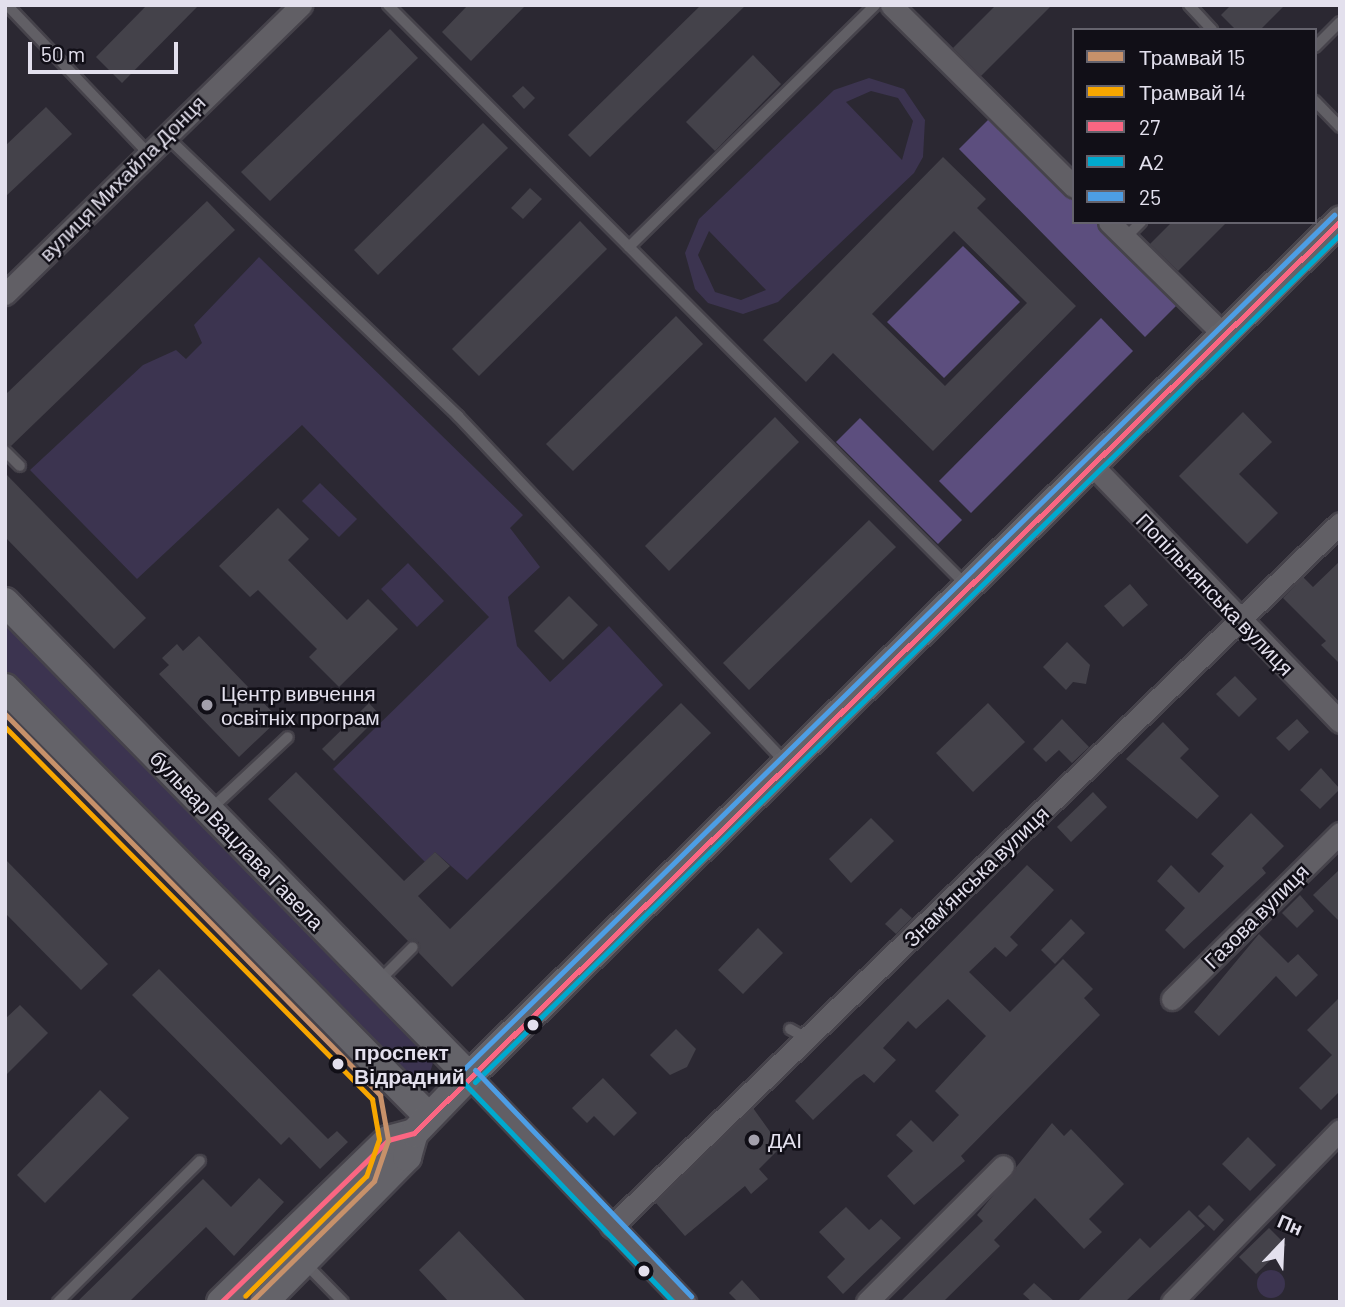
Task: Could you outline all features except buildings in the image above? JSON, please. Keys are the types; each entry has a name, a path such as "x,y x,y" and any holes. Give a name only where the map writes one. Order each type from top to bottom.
{"main road":[{"path":"264,1302 407,1157 422,1125 469,1076 1340,221"},
{"name":"бульвар Вацлава Гавела","path":"5,602 469,1076"},
{"path":"5,688 422,1125"},
{"path":"221,1302 388,1140 422,1125"}],"street":[{"name":"вулиця Михайла Донця","path":"5,294 147,152 301,5"},
{"path":"891,5 1072,185"},
{"path":"1111,224 1224,335"},
{"name":"Попільнянська вулиця","path":"1092,465 1340,722"},
{"name":"Знамʼянська вулиця","path":"611,1227 798,1034 1340,523"},
{"name":"Газова вулиця","path":"1172,999 1340,833"},
{"path":"469,1076 685,1302"},
{"path":"1172,1302 1340,1130"},
{"path":"867,1302 1003,1166"}],"lane":[{"path":"7,5 147,152"},
{"path":"388,5 967,587"},
{"path":"629,247 875,5"},
{"path":"1189,5 1210,28"},
{"path":"1317,45 1340,22"},
{"path":"1317,103 1340,127"},
{"path":"165,135 458,416 787,764"},
{"path":"1125,238 1139,224"},
{"path":"5,451 20,466"},
{"path":"209,811 288,737"},
{"path":"376,983 413,947"},
{"path":"58,1302 200,1161"},
{"path":"284,1240 343,1302"}],"shaded area":[{"path":"869,78 904,89 925,120 923,157 914,173 778,302 743,314 708,303 695,289 685,253 699,219 834,90","holes":["871,91 898,98 913,121 902,160 846,102","709,231 766,290 741,300 715,292 698,255"]},
{"path":"994,114 1072,192 1072,224 1103,224 1180,302 1145,337 959,149"},
{"path":"963,246 1020,302 944,378 887,322"},
{"path":"259,257 523,515 510,528 540,567 508,597 517,646 550,682 609,626 663,685 467,880 435,852 425,862 333,769 489,617 302,425 137,579 30,470 143,365 176,350 186,359 202,343 194,325"},
{"path":"1101,318 1133,351 971,513 939,481"},
{"path":"860,418 962,520 938,544 836,442"},
{"path":"320,483 357,519 339,537 302,501"},
{"path":"408,563 444,601 417,627 381,589"},
{"path":"5,615 436,1053 429,1076 408,1079 5,670"},
{"path":"1271,1270 1281,1274 1285,1284 1281,1294 1271,1298 1261,1294 1257,1284 1261,1274"}],"tram line":[{"name":"15","path":"5,714 380,1095 388,1140 374,1181 251,1302"},
{"name":"14","path":"5,727 372,1099 379,1139 366,1176 245,1296"}],"transit line":[{"name":"25","path":"463,1070 1334,215"},
{"name":"27","path":"221,1302 388,1140 414,1133 1340,221"},
{"name":"А2","path":"475,1082 1340,234"},
{"name":"25","path":"475,1070 691,1296"},
{"name":"А2","path":"463,1082 673,1302"}],"place":[{"name":"Центр вивчення освітніх програм","path":"207,705"},
{"name":"проспект Відрадний","path":"338,1064"},
{"name":"ДАІ","path":"754,1140"}]}
